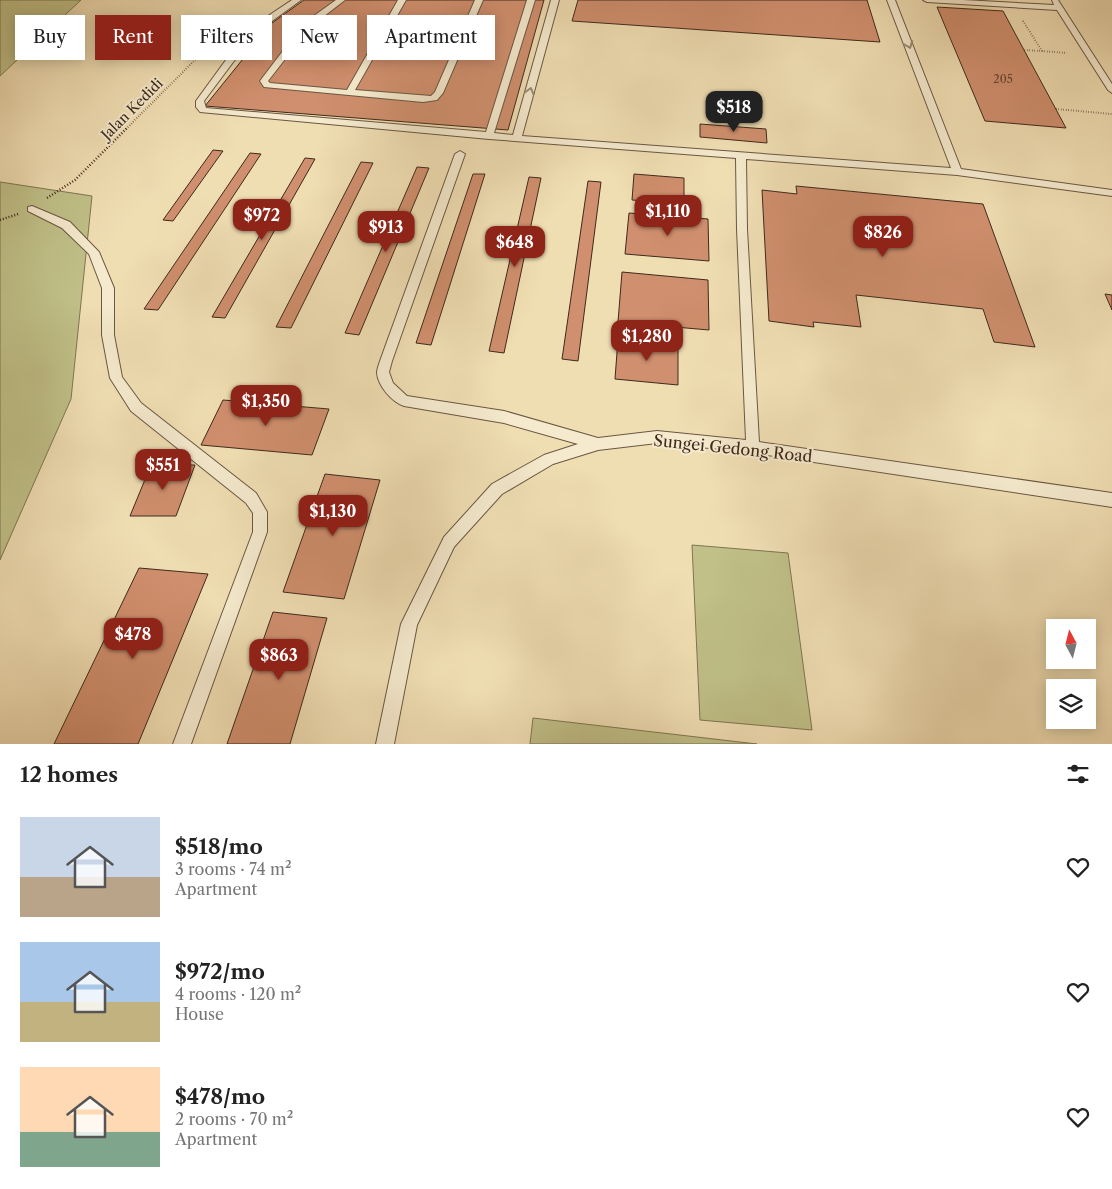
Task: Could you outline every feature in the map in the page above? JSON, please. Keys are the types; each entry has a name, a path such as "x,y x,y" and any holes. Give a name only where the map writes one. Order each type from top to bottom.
{"lane":[{"path":"297,0 265,22 234,55 200,101 200,106 203,110 489,136 957,172 1112,193"},
{"path":"341,0 307,25 264,81 267,85 423,99 434,98 439,93 480,0"},
{"path":"349,93 402,0"},
{"path":"489,136 531,0"},
{"path":"517,138 555,0"},
{"path":"891,0 957,172"},
{"path":"927,0 1059,8"},
{"path":"1054,0 1112,90"},
{"path":"1099,70 1112,71"},
{"path":"460,154 386,361 383,372 388,386 404,401 504,417 598,444"},
{"path":"741,156 753,447"},
{"path":"32,209 66,225 94,252 108,288 108,335 116,378 136,407 251,498 260,512 260,532 182,744"},
{"name":"Sungei Gedong Road","path":"385,744 409,624 449,542 497,489 549,459 598,444 657,438 753,447 1112,500"}],"path":[{"path":"1014,5 1042,51 1023,50"},
{"name":"Jalan Kedidi","path":"32,209 75,180 195,60"},
{"path":"1056,109 1112,114"}],"green space":[{"path":"0,0 81,0 65,15 15,15 15,60 17,60 0,76"},
{"path":"0,182 92,196 71,399 0,560"},
{"path":"692,545 788,553 812,730 700,720"},
{"path":"533,718 757,744 530,744"}],"building":[{"path":"304,0 544,0 508,130 205,106 242,60 272,60 272,23 282,16 282,60 357,60 357,15 283,15"},
{"path":"578,0 867,0 880,42 572,21"},
{"path":"937,7 1003,11 1066,128 985,121"},
{"path":"700,124 766,129 767,143 700,137"},
{"path":"213,150 223,151 173,221 163,220"},
{"path":"250,153 261,154 158,310 144,309"},
{"path":"305,158 315,159 225,318 212,317"},
{"path":"361,162 373,163 291,328 276,327"},
{"path":"417,167 429,168 359,335 345,333"},
{"path":"473,174 485,174 431,345 416,343"},
{"path":"634,174 684,178 684,204 632,200"},
{"path":"529,177 541,178 504,353 489,351"},
{"path":"588,181 601,182 578,361 562,359"},
{"path":"796,186 983,204 1035,347 994,342 983,309 856,295 861,327 813,322 814,327 769,321 762,190 797,194"},
{"path":"629,213 708,219 709,261 625,254"},
{"path":"622,272 708,280 709,330 618,322"},
{"path":"1105,294 1112,295 1112,310"},
{"path":"618,339 678,345 678,385 615,379"},
{"path":"223,400 329,409 312,455 201,445"},
{"path":"151,465 195,465 176,516 130,516"},
{"path":"325,474 380,480 344,599 283,592"},
{"path":"139,568 208,574 138,744 54,744"},
{"path":"273,612 327,618 290,744 227,744"}]}
